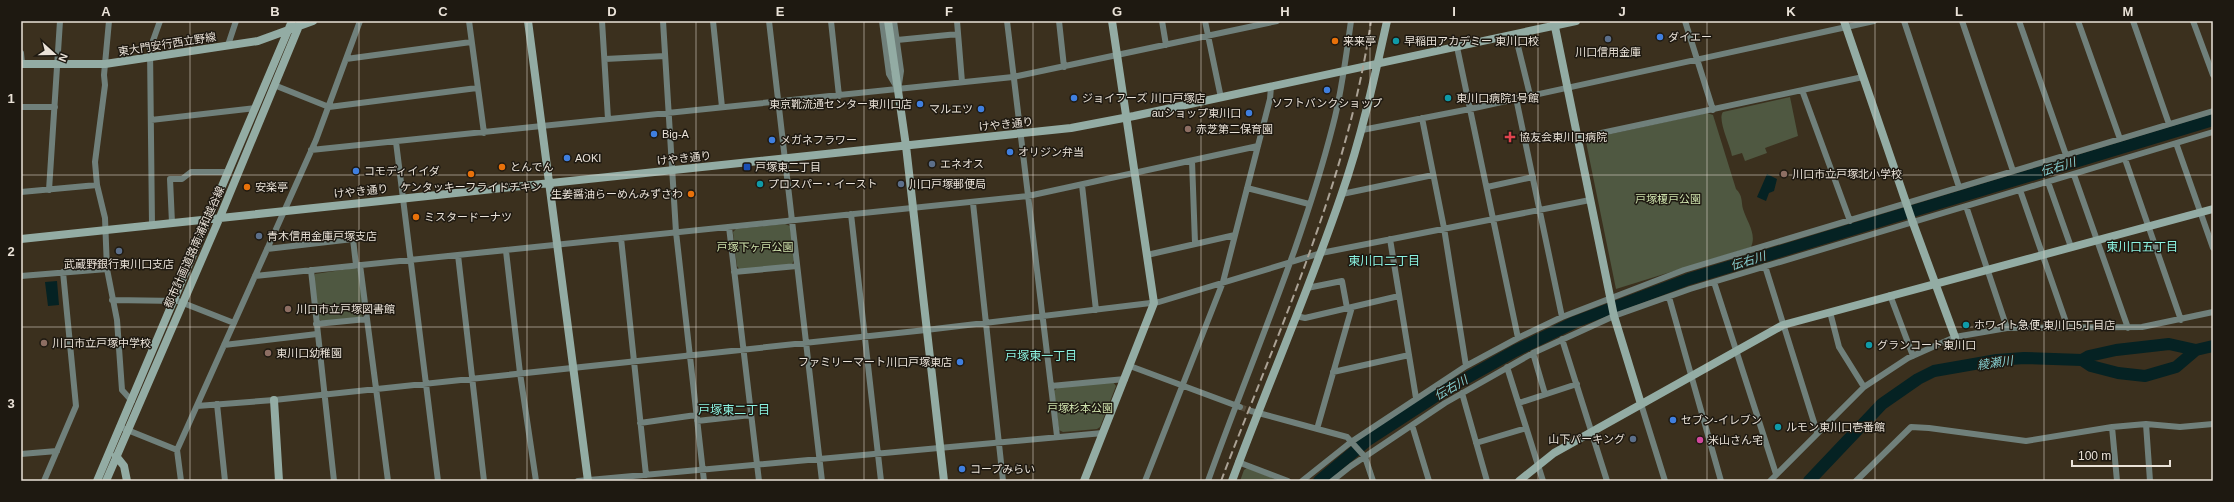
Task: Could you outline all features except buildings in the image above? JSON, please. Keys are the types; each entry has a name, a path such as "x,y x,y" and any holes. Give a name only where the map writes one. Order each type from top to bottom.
{"street":[{"path":"49,190 59,65 60,21"},
{"path":"109,21 105,85 95,162 97,185 105,218 104,230 107,269 118,328 122,390 132,401"},
{"path":"152,225 150,49 160,21"},
{"path":"228,45 236,21"},
{"name":"東大門安行西立野線","path":"21,64 106,64 258,41 288,30 297,22 312,21"},
{"path":"181,481 177,450 311,150 329,107 360,21"},
{"path":"469,21 484,133"},
{"path":"528,21 588,481"},
{"path":"602,21 608,119"},
{"path":"663,21 676,232 704,481"},
{"path":"713,21 722,107"},
{"path":"769,21 822,481"},
{"path":"831,21 839,96"},
{"path":"882,21 889,74 898,89"},
{"path":"888,21 906,146 944,481"},
{"path":"894,21 901,71 898,89"},
{"path":"957,21 962,82"},
{"path":"1007,21 1057,436"},
{"path":"1059,21 1064,67"},
{"path":"1084,481 1154,303 1112,21"},
{"path":"1162,21 1166,45"},
{"path":"1205,21 1221,98"},
{"path":"311,150 1013,77 1277,21"},
{"path":"1208,481 1238,406 1290,263 1334,124 1344,71 1351,21"},
{"path":"1232,481 1254,413 1296,316 1342,194 1362,130 1387,21"},
{"path":"1378,64 1515,34 1554,23 1576,21"},
{"path":"1685,21 1713,110"},
{"path":"1362,130 1470,109 1697,60 1845,24 1874,21"},
{"path":"1904,21 1959,187"},
{"path":"1962,21 2013,171"},
{"path":"2018,21 2066,155"},
{"path":"2078,21 2120,139"},
{"path":"2134,21 2169,124"},
{"path":"2193,21 2213,75"},
{"name":"都市計画道路南浦和越谷線","path":"97,481 124,428 220,217 274,85 297,22"},
{"path":"1554,23 1614,315 1665,481"},
{"path":"1845,24 1934,284 1955,337"},
{"name":"都市計画道路南浦和越谷線","path":"106,481 116,456 132,401 288,30"},
{"path":"897,40 958,34"},
{"path":"1515,34 1530,95"},
{"path":"346,60 471,42"},
{"path":"1457,47 1487,187 1492,220 1518,338"},
{"path":"21,53 21,64"},
{"path":"604,59 665,56"},
{"name":"けやき通り","path":"21,239 785,159 1084,126 1378,64"},
{"path":"1578,138 1863,77"},
{"path":"274,85 329,107 477,88"},
{"path":"1145,481 1223,282 1270,99 1271,87"},
{"path":"1802,90 1850,221"},
{"path":"1516,98 1534,177 1562,317"},
{"path":"21,108 55,107"},
{"path":"151,120 256,108"},
{"path":"1302,481 1352,443 1416,398 1466,366 1518,338 1562,317 1684,270 2213,111"},
{"path":"1422,118 1444,228 1466,366"},
{"path":"1332,481 1364,456 1462,393 1533,353 1614,315 1765,266 2074,175 2213,132"},
{"path":"396,142 438,481"},
{"path":"2176,143 2213,248"},
{"path":"255,276 1028,196 1258,146"},
{"path":"2125,159 2181,320"},
{"path":"1192,161 1195,243"},
{"path":"172,223 170,179 182,179 190,172 228,172"},
{"path":"1342,194 1433,175"},
{"path":"2074,175 2128,328"},
{"path":"1487,187 1534,177"},
{"path":"2048,182 2071,247"},
{"path":"21,192 97,185"},
{"path":"1082,185 1096,310"},
{"path":"1247,188 1309,204"},
{"path":"2020,190 2068,328"},
{"path":"197,406 274,400 806,341 926,330 1154,303 1321,253 1444,228 1541,211 1590,200"},
{"path":"973,202 1003,481"},
{"path":"1966,206 2007,328"},
{"path":"1519,481 1538,464 1591,432 1783,325 2213,209"},
{"path":"851,214 863,335 882,481"},
{"path":"729,227 759,481"},
{"path":"1147,255 1235,235"},
{"path":"621,238 646,475"},
{"path":"266,249 353,239 367,319 388,481"},
{"path":"1390,239 1416,398"},
{"path":"506,251 520,373 536,481"},
{"path":"458,255 484,481"},
{"path":"734,272 797,266"},
{"path":"1765,266 1817,432"},
{"path":"21,276 107,269"},
{"path":"311,270 334,481"},
{"path":"44,481 76,406 63,272"},
{"path":"1307,288 1342,281 1350,307 1317,429"},
{"path":"1714,282 1735,352 1776,474"},
{"path":"1890,295 1913,356"},
{"path":"1296,316 1305,318 1399,296"},
{"path":"1669,297 1690,377 1721,481"},
{"path":"112,300 182,302 234,323"},
{"path":"1830,312 1839,347 1864,387"},
{"path":"1770,481 1817,432 1864,387 1913,356 1955,337 2007,328 2128,328 2156,325 2213,312"},
{"path":"316,324 367,319"},
{"path":"224,345 317,334"},
{"path":"1562,339 1607,481"},
{"path":"1533,353 1545,394"},
{"path":"1333,372 1409,355"},
{"path":"1130,366 1238,406"},
{"path":"1507,367 1543,481"},
{"path":"1051,386 1125,379"},
{"path":"1519,403 1577,384"},
{"path":"1462,393 1487,481"},
{"path":"274,400 279,481"},
{"path":"216,404 225,481"},
{"path":"1254,413 1347,437 1364,456 1373,481"},
{"path":"640,423 751,415"},
{"path":"2146,424 2150,481"},
{"path":"1856,481 1911,428 1929,428 2026,441 2112,427 2146,424 2180,427 2213,424"},
{"path":"1412,425 1429,481"},
{"path":"2112,427 2117,481"},
{"path":"124,428 177,450"},
{"path":"1476,443 1526,428"},
{"path":"578,481 940,448 998,441 1103,433"},
{"path":"21,454 57,451"},
{"path":"116,456 124,466 127,481"},
{"path":"1238,462 1288,481"}],"green space":[{"path":"1790,97 1798,136 1765,148 1767,153 1745,161 1742,153 1732,156 1723,126 1723,112"},
{"name":"戸塚榎戸公園","path":"1707,113 1713,115 1736,189 1741,196 1743,209 1753,237 1751,247 1616,289 1586,142 1588,139"},
{"name":"戸塚下ヶ戸公園","path":"785,224 790,226 794,260 792,264 740,270 737,266 733,232 736,229"},
{"path":"355,268 359,270 364,314 362,317 322,321 318,319 314,278 315,274"},
{"name":"戸塚杉本公園","path":"1113,382 1116,386 1100,427 1097,429 1063,432 1059,430 1054,391 1058,387"},
{"path":"1247,468 1280,481 1240,481 1244,470"}],"water":[{"path":"1767,174 1777,179 1774,191 1769,193 1766,201 1757,197"},
{"path":"57,281 59,305 48,306 45,282"}],"waterway":[{"name":"伝右川","path":"1319,481 1368,440 1445,390 1515,351 1575,322 1689,279 2213,120"},
{"path":"2082,360 2089,356 2116,350 2169,344 2196,350"},
{"name":"綾瀬川","path":"1809,481 1882,404 1918,379 1934,371 1997,360 2024,358 2082,360 2091,366 2118,373 2145,376 2176,367 2196,350 2213,346"}],"tunnel":[{"path":"1240,407 1251,411"}],"railway":[{"path":"1221,481 1309,255 1328,197 1346,139 1360,80 1371,21"}],"place":[{"name":"ダイエー","path":"1660,37"},
{"name":"川口信用金庫","path":"1608,39"},
{"name":"来来亭","path":"1335,41"},
{"name":"早稲田アカデミー 東川口校","path":"1396,41"},
{"name":"ソフトバンクショップ","path":"1327,90"},
{"name":"ジョイフーズ 川口戸塚店","path":"1074,98"},
{"name":"東川口病院1号館","path":"1448,98"},
{"name":"東京靴流通センター東川口店","path":"920,104"},
{"name":"マルエツ","path":"981,109"},
{"name":"auショップ東川口","path":"1249,113"},
{"name":"赤芝第二保育園","path":"1188,129"},
{"name":"Big-A","path":"654,134"},
{"name":"協友会東川口病院","path":"1510,137"},
{"name":"メガネフラワー","path":"772,140"},
{"name":"オリジン弁当","path":"1010,152"},
{"name":"AOKI","path":"567,158"},
{"name":"エネオス","path":"932,164"},
{"name":"とんでん","path":"502,167"},
{"name":"戸塚東二丁目","path":"747,167"},
{"name":"コモディイイダ","path":"356,171"},
{"name":"ケンタッキーフライドチキン","path":"471,174"},
{"name":"川口市立戸塚北小学校","path":"1784,174"},
{"name":"プロスパー・イースト","path":"760,184"},
{"name":"川口戸塚郵便局","path":"901,184"},
{"name":"安楽亭","path":"247,187"},
{"name":"生姜醤油らーめんみずさわ","path":"691,194"},
{"name":"ミスタードーナツ","path":"416,217"},
{"name":"青木信用金庫戸塚支店","path":"259,236"},
{"name":"武蔵野銀行東川口支店","path":"119,251"},
{"name":"川口市立戸塚図書館","path":"288,309"},
{"name":"ホワイト急便 東川口5丁目店","path":"1966,325"},
{"name":"川口市立戸塚中学校","path":"44,343"},
{"name":"グランコート東川口","path":"1869,345"},
{"name":"東川口幼稚園","path":"268,353"},
{"name":"ファミリーマート川口戸塚東店","path":"960,362"},
{"name":"セブン-イレブン","path":"1673,420"},
{"name":"ルモン東川口壱番館","path":"1778,427"},
{"name":"山下パーキング","path":"1633,439"},
{"name":"米山さん宅","path":"1700,440"},
{"name":"コープみらい","path":"962,469"}],"district":[{"name":"東川口五丁目","path":"2142,247"},
{"name":"東川口二丁目","path":"1384,261"},
{"name":"戸塚東一丁目","path":"1041,356"},
{"name":"戸塚東二丁目","path":"734,410"}]}
